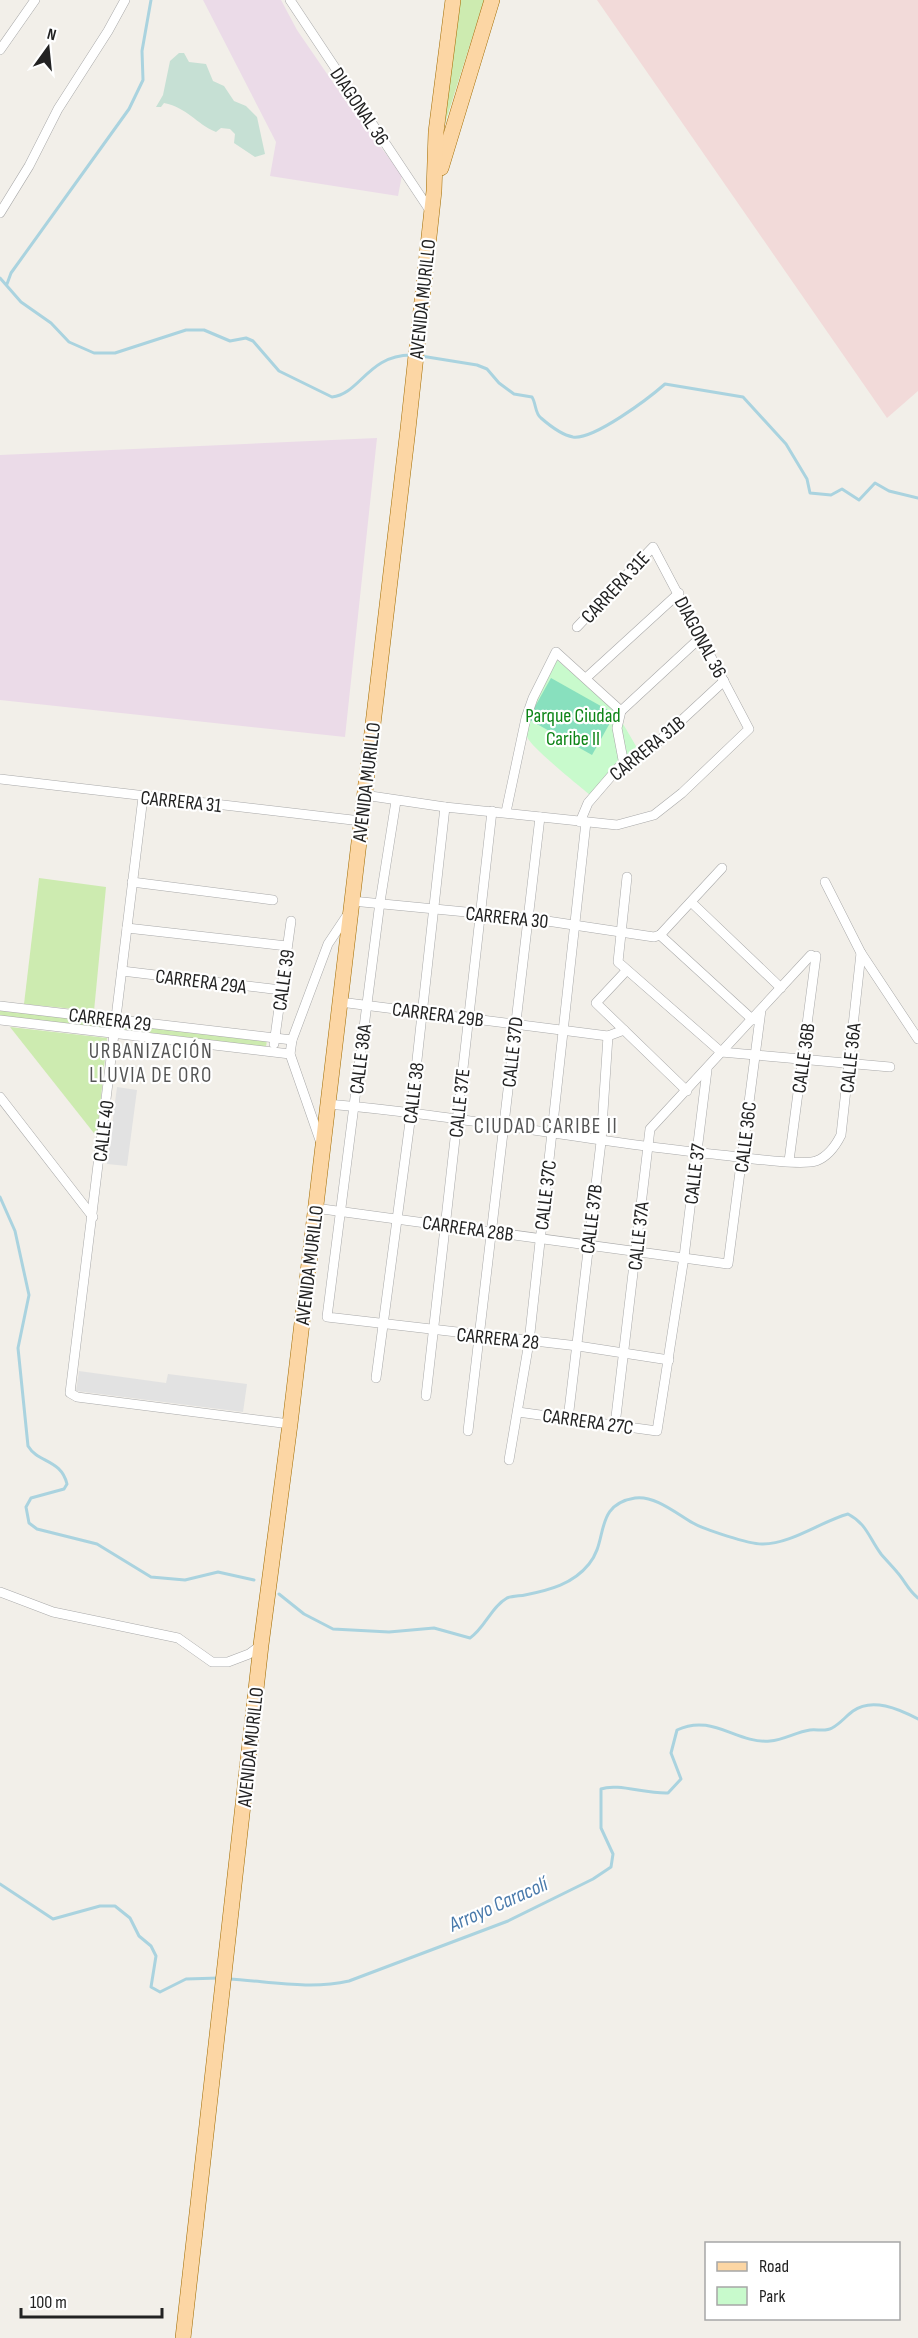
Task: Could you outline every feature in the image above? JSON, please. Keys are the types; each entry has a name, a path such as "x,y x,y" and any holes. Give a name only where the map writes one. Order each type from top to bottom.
{"main road":[{"name":"AVENIDA MURILLO","path":"183,2338 261,1645 290,1424 416,356 434,191 436,132 453,0"},
{"name":"AVENIDA MURILLO","path":"434,191 492,0"}],"street":[{"path":"0,50 35,0"},
{"path":"0,213 29,166 58,109 125,0"},
{"name":"DIAGONAL 36","path":"290,0 431,212"},
{"name":"DIAGONAL 36","path":"583,822 617,825 654,815 674,800 749,729 653,547"},
{"name":"CARRERA 31E","path":"578,627 653,547"},
{"path":"586,678 679,593"},
{"path":"624,765 617,728 621,711 702,637"},
{"path":"506,812 525,723 533,698 556,652 621,711"},
{"name":"CARRERA 31B","path":"583,822 588,803 619,767 644,755 724,681"},
{"name":"CARRERA 31","path":"0,779 362,821"},
{"path":"364,795 444,807 583,822"},
{"name":"CALLE 40","path":"143,797 93,1217 71,1366 70,1393 77,1397 290,1424"},
{"name":"CALLE 38A","path":"327,1317 366,1005 396,801"},
{"name":"CALLE 38","path":"376,1378 411,1114 444,807"},
{"name":"CALLE 37E","path":"426,1396 492,811"},
{"name":"CALLE 37D","path":"468,1431 540,817"},
{"name":"CALLE 37C","path":"509,1460 529,1342 575,924 583,822"},
{"path":"722,868 660,935 753,1020"},
{"path":"627,877 618,962 721,1052 890,1067"},
{"path":"132,882 273,900"},
{"path":"825,882 861,953 918,1039"},
{"name":"CARRERA 30","path":"352,904 380,902 575,924 654,937 660,935"},
{"path":"691,902 781,988 707,1070"},
{"path":"322,1146 290,1054 292,1040 328,944 352,904"},
{"name":"CALLE 39","path":"273,1052 291,921"},
{"path":"127,928 287,946"},
{"name":"CALLE 36A","path":"789,1161 815,1162 824,1157 840,1135 861,953"},
{"name":"CALLE 36B","path":"781,988 813,955 803,1058 789,1161"},
{"name":"CARRERA 29A","path":"122,971 281,990"},
{"path":"626,971 596,1003 687,1091"},
{"name":"CARRERA 29B","path":"340,1002 563,1028 608,1036"},
{"name":"CARRERA 29","path":"0,1006 292,1040"},
{"name":"CALLE 36C","path":"728,1264 761,1010"},
{"name":"CARRERA 29","path":"0,1020 290,1054"},
{"path":"608,1036 624,1030"},
{"name":"CALLE 37B","path":"568,1419 601,1142 608,1036"},
{"name":"CALLE 37A","path":"615,1425 638,1251 647,1147 651,1129 707,1070"},
{"name":"CALLE 37","path":"657,1431 684,1257 707,1070"},
{"path":"0,1097 93,1217"},
{"path":"327,1104 457,1120 601,1142 789,1161"},
{"name":"CARRERA 28B","path":"315,1208 492,1230 728,1264"},
{"name":"CARRERA 28","path":"327,1317 578,1346 669,1360"},
{"name":"CARRERA 27C","path":"518,1412 657,1431"},
{"path":"0,1592 53,1612 178,1638 212,1662 228,1662 249,1654 261,1645"}],"shaded area":[{"path":"203,0 281,0 297,30 347,103 402,175 398,196 270,176 276,142"},
{"path":"597,0 918,0 918,391 887,418"},
{"path":"377,438 345,737 0,700 0,455"},
{"path":"117,1087 137,1090 127,1166 107,1164"},
{"path":"79,1371 166,1383 168,1374 247,1384 243,1412 76,1391"}],"green space":[{"path":"459,0 484,0 442,133"},
{"path":"179,53 184,53 189,62 206,64 213,81 224,86 234,101 246,106 257,117 265,154 255,157 234,143 235,134 230,129 221,128 216,132 172,105 164,103 161,107 156,107 163,95 170,61"},
{"name":"Parque Ciudad Caribe II","path":"557,660 615,710 640,753 618,760 590,795 546,757 527,737 527,719 541,687"},
{"path":"551,678 615,714 592,755 528,719"},
{"path":"39,878 106,887 94,1011 24,1004"},
{"path":"0,1010 111,1022 111,1029 0,1017"},
{"path":"119,1023 267,1040 266,1047 119,1029"},
{"path":"10,1027 107,1038 97,1137"}],"waterway":[{"path":"7,284 11,273 129,109 143,80 142,51 151,0"},
{"path":"0,278 21,302 51,323 69,342 94,353 115,353 186,330 204,330 230,341 246,338 253,341 279,371 332,397 350,389 384,361 411,355"},
{"path":"421,356 477,365 487,369 499,383 514,394 532,397 539,416 564,434 573,437 594,432 607,425 665,384 743,397 786,444 807,479 810,493 831,495 842,489 859,500 875,483 889,491 918,498"},
{"path":"0,1197 15,1231 29,1295 18,1348 28,1446 37,1456 55,1465 67,1484 64,1489 31,1498 26,1507 29,1523 37,1529 97,1544 151,1577 185,1580 218,1572 254,1580"},
{"path":"279,1594 304,1614 333,1629 389,1632 434,1628 470,1638 507,1598 552,1588 576,1577 595,1555 607,1516 613,1508 622,1502 643,1498 658,1502 706,1529 757,1544 784,1540 848,1514 864,1527 881,1554 918,1598"},
{"name":"Arroyo Caracolí","path":"228,1979 304,1985 349,1981 508,1921 593,1879 611,1867 613,1854 601,1828 601,1789 615,1787 668,1793 681,1779 671,1753 677,1730 702,1725 758,1741 770,1741 805,1731 830,1729 853,1711 868,1705 894,1708 918,1719"},
{"name":"Arroyo Caracolí","path":"0,1884 53,1919 100,1906 115,1906 130,1918 139,1936 151,1946 156,1956 151,1987 160,1992 186,1979 219,1978"}],"district":[{"name":"URBANIZACIÓN LLUVIA DE ORO","path":"151,1063"},
{"name":"CIUDAD CARIBE II","path":"546,1126"}]}
